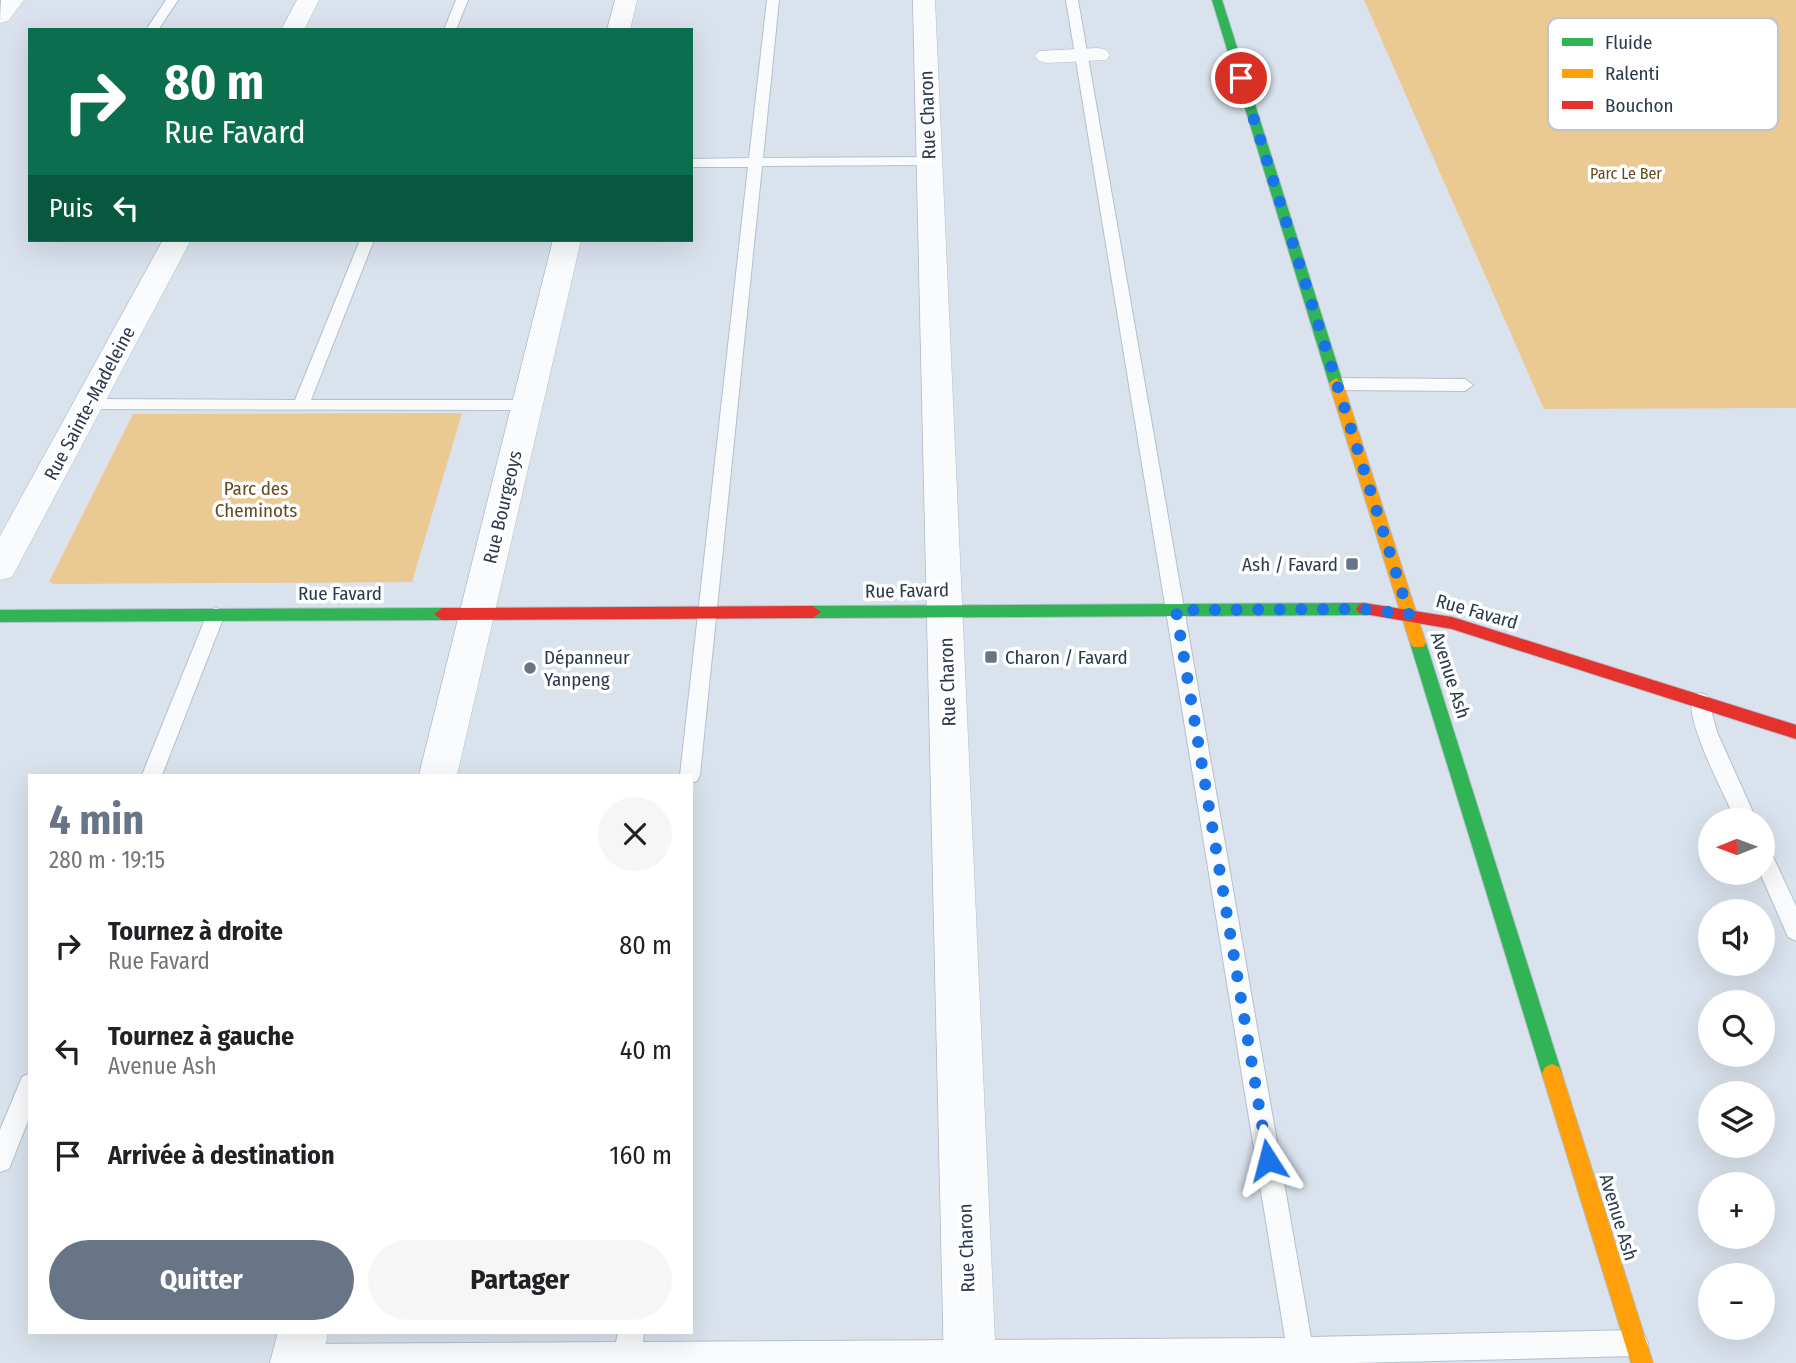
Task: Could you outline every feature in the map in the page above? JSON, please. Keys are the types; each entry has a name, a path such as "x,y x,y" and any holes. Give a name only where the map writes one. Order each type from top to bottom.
{"street":[{"path":"0,16 13,0"},
{"path":"293,28 308,0"},
{"path":"619,28 626,0"},
{"name":"Rue Charon","path":"924,0 970,1357"},
{"name":"Avenue Ash","path":"1217,0 1639,1353"},
{"path":"1047,55 1089,55"},
{"name":"Rue Sainte-Madeleine","path":"0,567 176,242"},
{"name":"Rue Bourgeoys","path":"438,774 567,242"},
{"name":"Rue Favard","path":"0,616 1362,609 1409,614 1452,623 1796,732"}],"lane":[{"path":"153,28 172,0"},
{"path":"451,28 461,0"},
{"path":"690,774 773,0"},
{"path":"1072,0 1089,55 1176,610 1301,1357"},
{"path":"693,163 929,161"},
{"path":"301,405 366,242"},
{"path":"1337,384 1465,385"},
{"path":"88,405 526,406"},
{"path":"152,774 216,614"},
{"path":"1700,701 1707,732 1741,808"},
{"path":"1775,884 1796,930"},
{"path":"0,1160 28,1090"},
{"path":"299,1351 629,1349 970,1357 1639,1353"}],"green space":[{"name":"Parc Le Ber","path":"1364,0 1796,0 1796,408 1544,409"},
{"name":"Parc des Cheminots","path":"462,413 412,582 49,582 133,414"}],"traffic: fast":[{"path":"1217,0 1336,383"},
{"path":"813,612 1364,609"},
{"path":"0,616 442,614"},
{"path":"1418,643 1552,1074"}],"traffic: slow":[{"path":"1336,383 1418,643"},
{"path":"1552,1074 1642,1363"}],"traffic: jam":[{"path":"1364,609 1452,623 1796,732"},
{"path":"442,614 813,612"}],"place":[{"name":"Ash / Favard","path":"1352,564"},
{"name":"Charon / Favard","path":"991,657"},
{"name":"Dépanneur Yanpeng","path":"530,668"}],"route":[{"path":"1241,78 1409,614 1362,609 1176,610 1268,1160"}]}
